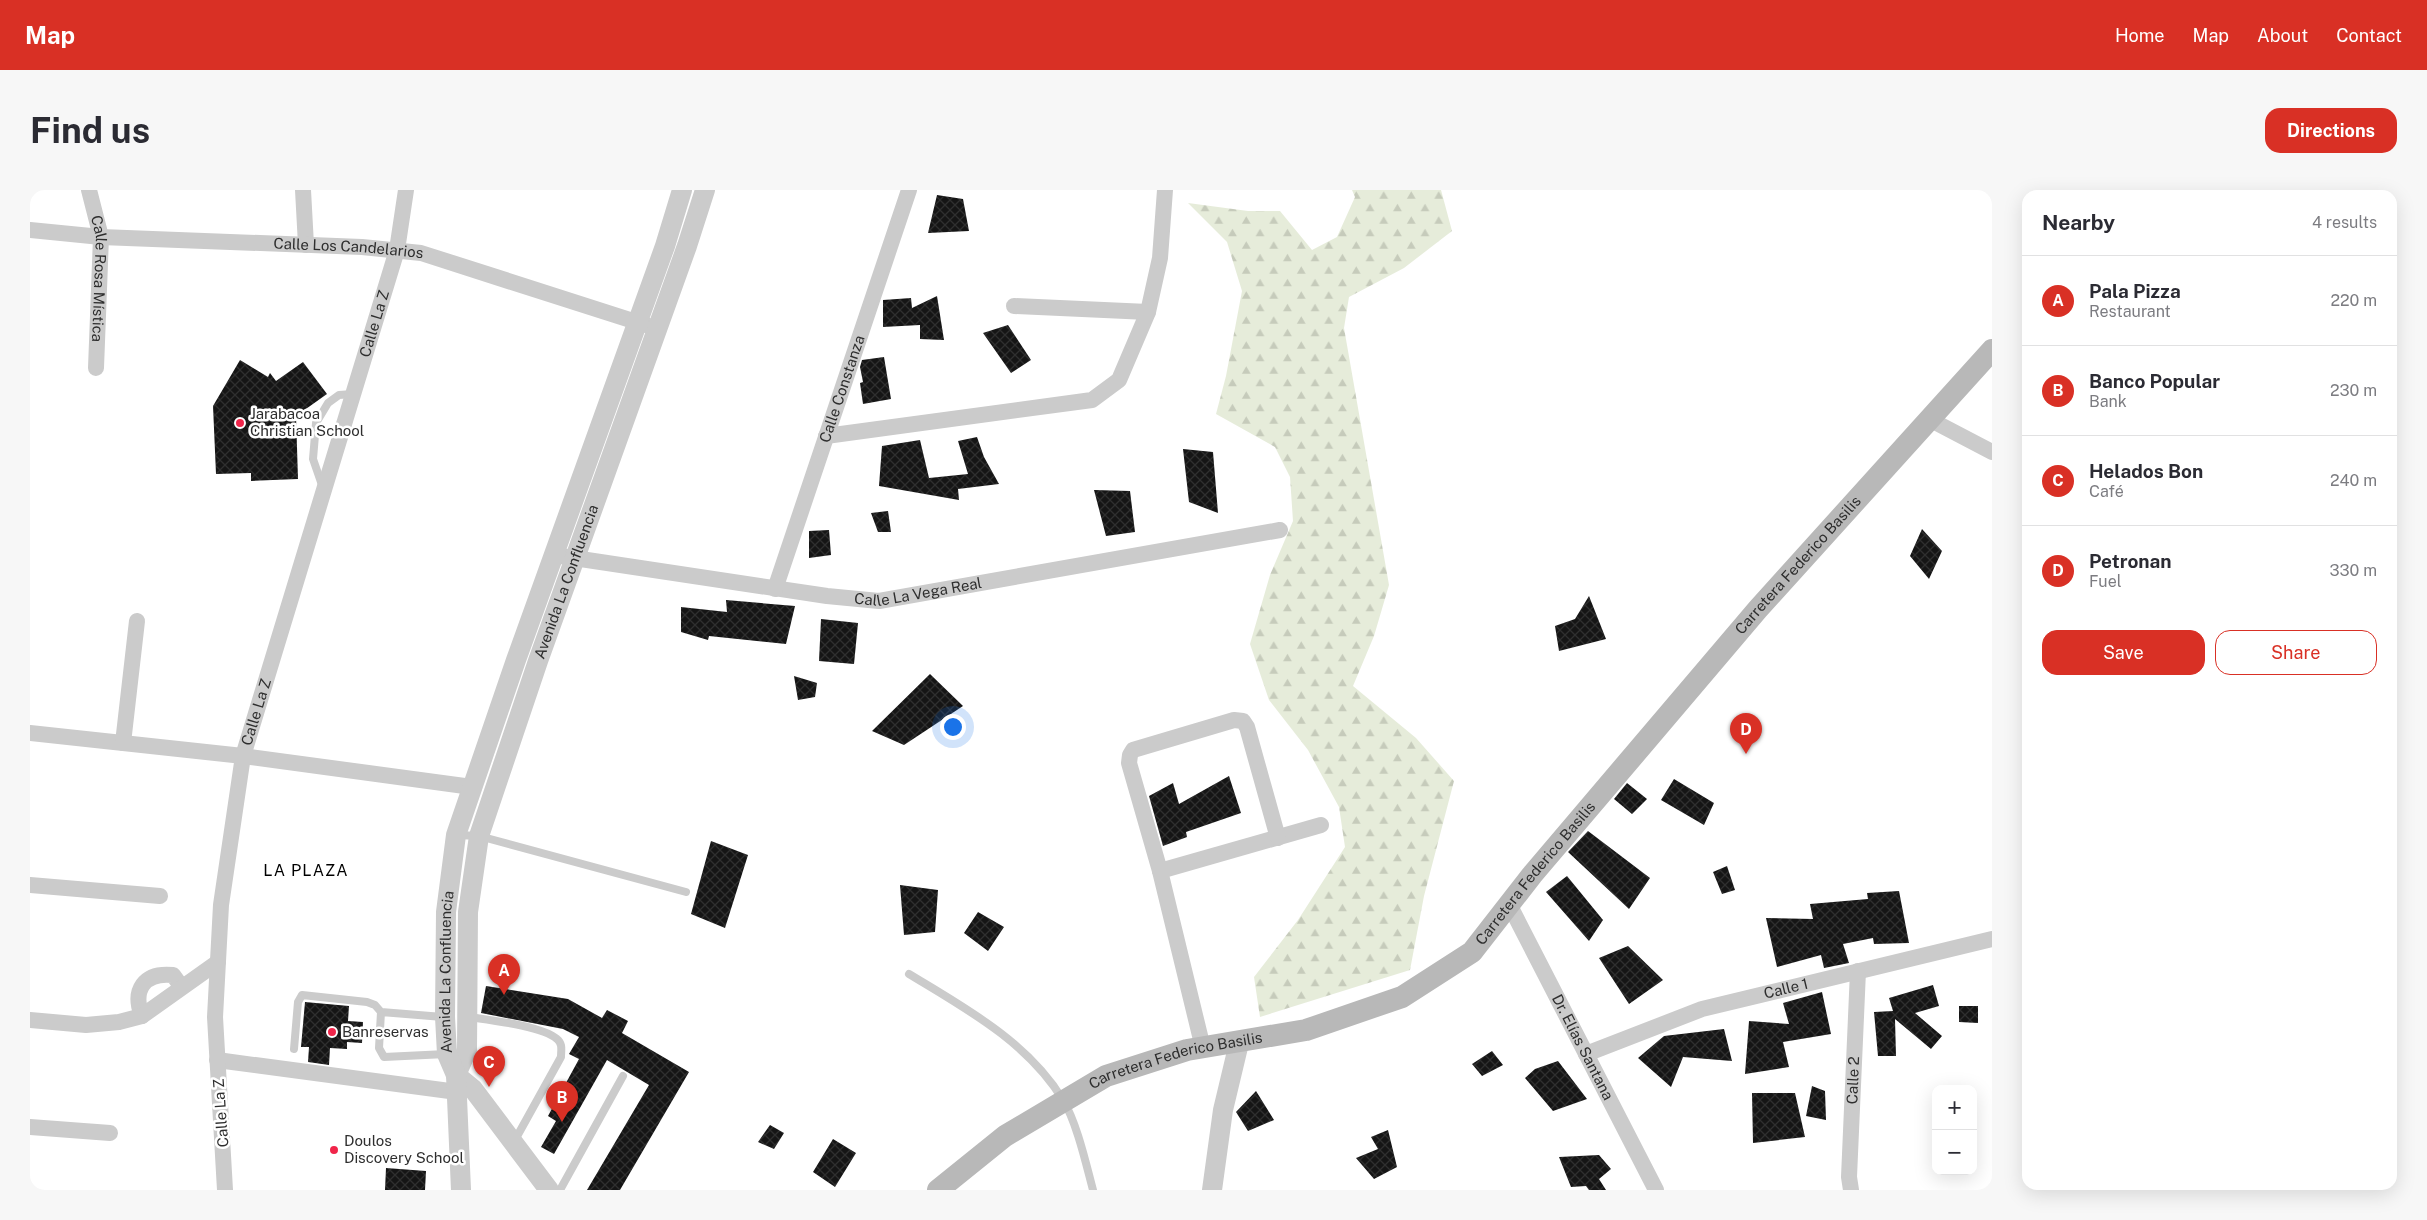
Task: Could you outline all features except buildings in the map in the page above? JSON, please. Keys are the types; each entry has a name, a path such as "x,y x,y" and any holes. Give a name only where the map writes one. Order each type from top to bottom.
{"main road":[{"name":"Carretera Federico Basilis","path":"938,1190 1005,1136 1106,1076 1187,1050 1239,1043 1306,1030 1402,997 1472,952 1510,904 1758,609 1992,350"}],"street":[{"name":"Calle Rosa Mística","path":"89,190 101,237 96,368"},
{"path":"303,190 306,245"},
{"name":"Calle La Z","path":"225,1190 215,1017 222,906 243,756 397,250 406,190"},
{"name":"Avenida La Confluencia","path":"457,1083 447,1054 445,1017 446,912 456,835 636,321 665,246 682,190"},
{"name":"Avenida La Confluencia","path":"457,1083 467,1050 468,912 479,836 538,661 687,246 705,190"},
{"name":"Calle Constanza","path":"775,589 909,190"},
{"path":"826,436 1092,400 1119,380 1148,312 1160,258 1165,190"},
{"name":"Calle Los Candelarios","path":"30,230 101,237 306,245 421,253 656,328"},
{"path":"1014,306 1148,312"},
{"path":"1930,419 1992,452"},
{"name":"Calle La Vega Real","path":"554,555 775,589 879,601 1280,530"},
{"path":"123,743 137,621"},
{"path":"1203,1048 1160,871 1129,763 1130,755 1133,750 1234,720 1243,721 1247,727 1278,838"},
{"path":"30,733 243,756 472,787"},
{"path":"1160,871 1321,825"},
{"path":"30,885 160,896"},
{"name":"Dr. Elías Santana","path":"1510,904 1656,1190"},
{"name":"Calle 1","path":"1586,1054 1702,1009 1992,939"},
{"path":"30,1020 86,1025 119,1022 142,1016 181,986 218,962"},
{"name":"Calle 2","path":"1846,1189 1858,971"},
{"path":"142,1016 137,1003 138,993 148,980 162,974 173,975 181,986"},
{"path":"1212,1190 1223,1110 1239,1043"},
{"path":"217,1060 457,1083 473,1089 549,1190"},
{"path":"457,1083 461,1190"},
{"path":"30,1127 110,1133"}],"lane":[{"path":"324,489 313,459 316,423 328,402 339,395 353,394"},
{"path":"456,835 479,836 686,892"},
{"path":"909,974 989,1022 1044,1073 1064,1101 1083,1154 1093,1190"},
{"path":"294,1049 298,1002 302,995 367,1002 375,1005 381,1012 379,1048 384,1057 447,1054"},
{"path":"381,1012 445,1017"},
{"path":"467,1016 549,1034 562,1045 561,1057 514,1141"},
{"path":"560,1190 623,1076"}],"green space":[{"path":"1352,190 1441,190 1452,231 1404,268 1349,297 1344,328 1389,585 1374,636 1353,686 1416,738 1454,781 1424,896 1410,970 1260,1017 1254,977 1298,920 1345,847 1339,807 1308,750 1269,700 1250,644 1270,575 1293,521 1290,477 1275,447 1216,414 1226,376 1242,291 1227,242 1188,203 1248,211 1280,211 1312,250 1337,237 1355,197"}],"place":[{"name":"Jarabacoa Christian School","path":"240,423"},
{"name":"Petronan","path":"1746,754"},
{"name":"Pala Pizza","path":"504,995"},
{"name":"Banreservas","path":"332,1032"},
{"name":"Helados Bon","path":"489,1087"},
{"name":"Banco Popular","path":"562,1122"},
{"name":"Doulos Discovery School","path":"334,1150"}],"district":[{"name":"LA PLAZA","path":"306,870"}]}
